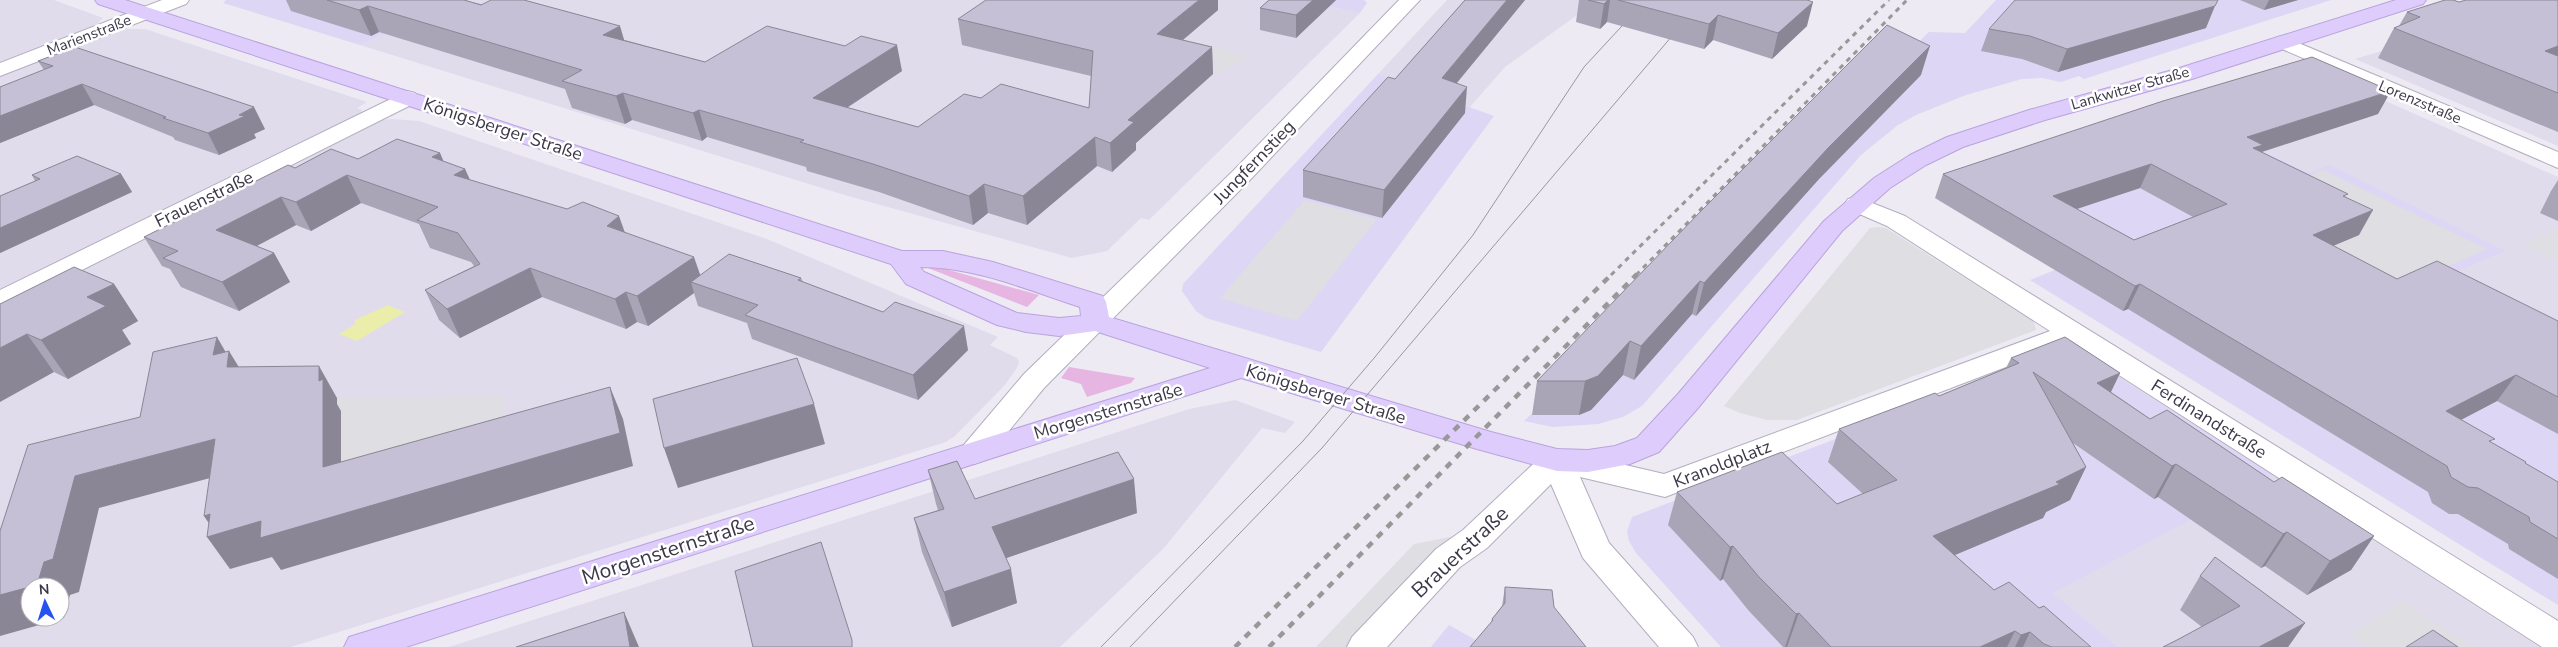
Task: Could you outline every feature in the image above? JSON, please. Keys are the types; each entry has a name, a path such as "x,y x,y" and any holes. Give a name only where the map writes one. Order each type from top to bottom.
{"main road":[{"name":"Königsberger Straße","path":"105,0 900,259 943,259 993,270 1059,290 1093,302 1096,322"},
{"name":"Lankwitzer Straße","path":"1858,204 1900,171 1955,142 2416,0"},
{"path":"1557,460 1588,461 1619,456 1648,445 1688,401 1833,226 1858,204"},
{"name":"Königsberger Straße","path":"900,259 915,278 1007,319 1026,324 1059,327 1096,322 1240,368 1488,442 1557,460"},
{"name":"Morgensternstraße","path":"362,647 1240,368"}],"street":[{"name":"Marienstraße","path":"0,70 179,0"},
{"name":"Jungfernstieg","path":"1096,322 1410,0"},
{"name":"Lorenzstraße","path":"2282,42 2558,161"},
{"name":"Frauenstraße","path":"0,300 407,98"},
{"name":"Ferdinandstraße","path":"1858,204 1896,221 2558,639"},
{"name":"Morgensternstraße","path":"974,453 1034,381 1096,322"},
{"name":"Kranoldplatz","path":"1557,460 1665,486 2073,332"},
{"name":"Brauerstraße","path":"1365,647 1448,558 1475,540 1557,460"},
{"path":"1557,460 1595,548 1680,647"}],"shaded area":[{"path":"0,0 54,0 103,18 94,27 0,65"},
{"path":"226,0 461,0 360,45 223,3"},
{"path":"461,0 1296,0 1360,13 1149,220 1141,218 1107,251 1072,258 848,196 360,45"},
{"path":"1296,0 1364,0 1367,3 1360,13"},
{"path":"1447,0 1585,0 1594,3 1505,67 1470,107 1378,74"},
{"path":"1996,0 2331,0 2084,79 2079,76 2061,82 2042,78 2022,79 1966,95 1916,115 1898,125 1861,155 1642,406 1623,417 1598,424 1553,427 1524,421 1929,32 1965,33"},
{"path":"2558,3 2558,146 2355,59 2401,45"},
{"path":"127,29 145,29 367,102 357,108 362,110 361,114 0,291 0,76 106,35"},
{"path":"1157,33 1249,55 1241,62 1218,73 1133,52"},
{"path":"1378,74 1494,116 1321,352 1206,318 1196,311 1182,291 1183,284"},
{"path":"2381,99 2558,177 2558,356 2434,281 2504,251 2309,173 2189,114"},
{"path":"2189,114 2309,173 2330,165 2505,251 2435,281 2558,356 2558,605 2030,280 2055,270 1938,200 1938,196"},
{"path":"392,119 419,121 767,239 998,337 990,345 1017,358 1019,362 1004,386 955,436 946,442 291,647 0,647 0,309 380,120"},
{"path":"2323,170 2487,249 2391,291 2317,253 2363,233 2275,188"},
{"path":"1305,200 1377,219 1297,321 1220,298"},
{"path":"1870,228 1886,228 2034,322 2036,330 1797,420 1767,420 1740,413 1724,406"},
{"path":"2558,229 2558,262 2522,245"},
{"path":"931,265 1039,295 1027,307 928,268"},
{"path":"387,305 405,312 357,341 339,334 356,324 354,321"},
{"path":"2052,356 2102,366 2274,476 2053,593 2118,647 1721,647 1636,553 1629,541 1627,531 1632,517"},
{"path":"1069,367 1135,378 1131,383 1087,397 1081,384 1061,378"},
{"path":"503,396 510,451 288,487 337,413 337,398"},
{"path":"1235,400 1295,422 1285,433 1262,428 1164,548 1060,647 449,647 1189,409"},
{"path":"2274,476 2539,647 2118,647 2052,593"},
{"path":"1460,535 1357,647 1316,647 1414,544"},
{"path":"2403,601 2473,647 2368,647 2349,634"},
{"path":"1449,625 1488,647 1431,647"}],"building":[{"path":"327,0 464,0 481,5 491,0 524,0 620,26 603,35 705,62 767,26 845,46 861,36 897,45 813,98 918,127 964,94 981,98 1001,84 1089,108 1093,51 958,19 986,0 1199,0 1157,34 1212,47 1128,120 1134,122 1110,143 1095,137 1023,196 984,184 969,196 800,142 804,140 699,110 693,113 623,93 616,96 562,81 582,70 368,6 359,10"},
{"path":"1269,0 1313,0 1296,15 1260,8"},
{"path":"1465,0 1507,0 1442,78 1467,87 1384,190 1303,170 1388,77 1395,79"},
{"path":"1588,0 1608,0 1604,4"},
{"path":"1618,0 1807,0 1813,2 1778,33 1718,15 1709,24"},
{"path":"2015,0 2218,0 2215,6 2067,49 2030,36 1989,29"},
{"path":"2445,0 2459,2 2466,0 2558,0 2558,46 2545,51 2558,56 2558,93 2394,28 2420,17 2407,12"},
{"path":"1887,25 1930,46 1828,148 1704,283 1700,281 1641,346 1630,341 1598,376 1585,381 1537,381 1701,211"},
{"path":"75,47 254,107 239,115 245,116 208,133 163,118 166,117 82,84 0,116 0,87 53,66 38,61"},
{"path":"2312,57 2391,91 2247,137 2263,145 2253,148 2348,194 2343,196 2373,210 2313,235 2397,279 2437,261 2558,321 2558,397 2516,375 2446,411 2495,439 2489,441 2558,482 2558,539 2530,522 2529,517 2478,488 2468,487 2451,477 2447,466 2140,284 2135,286 1943,174 2163,101","holes":["2151,164 2227,204 2134,240 2053,196"]},
{"path":"397,139 440,153 432,157 465,169 454,175 567,209 583,202 619,216 607,226 694,257 637,296 626,292 615,299 530,268 447,309 425,290 480,264 458,233 417,220 438,207 347,175 296,202 281,197 216,230 274,253 222,282 163,258 178,251 144,237 288,165 295,168 331,149 358,159"},
{"path":"77,156 121,174 0,228 0,196 40,179 32,175"},
{"path":"729,254 801,278 798,280 883,312 895,302 964,326 913,375 745,315 758,305 691,282"},
{"path":"74,267 114,284 87,297 106,306 41,340 27,334 0,348 0,304"},
{"path":"217,337 213,355 229,351 227,367 319,366 319,381 323,379 323,467 610,387 620,433 260,538 261,521 207,537 210,514 204,516 215,439 75,476 53,559 44,562 39,577 20,577 20,590 0,595 0,531 28,445 140,417 153,352"},
{"path":"2065,337 2120,373 2097,383 2150,419 2167,410 2274,482 2282,477 2374,536 2330,561 2287,532 2283,534 2176,464 2172,466 2033,372 2086,467 2056,482 2060,484 1933,536 1994,590 2009,582 2039,608 2044,606 2091,647 2052,647 2044,644 2030,632 2021,635 2015,631 1980,647 1831,647 1799,613 1796,614 1759,577 1733,546 1730,547 1677,492 1782,452 1837,504 1897,480 1839,429 1935,393 1939,396 2019,363 2011,358"},
{"path":"797,358 814,404 664,448 653,399"},
{"path":"1118,452 1134,479 992,527 1011,569 944,592 914,518 944,509 928,470 957,461 975,499"},
{"path":"821,542 852,640 852,647 753,647 735,571"},
{"path":"2215,557 2305,623 2259,647 2163,647 2240,606 2200,576"},
{"path":"1505,587 1552,590 1554,607 1586,647 1470,647 1505,603"},
{"path":"624,612 630,647 516,647"},
{"path":"2433,630 2458,647 2406,647"}],"tram line":[{"path":"1101,647 1303,441 1375,357 1473,235 1584,67 1646,0"},
{"path":"1130,647 1322,448 1678,29"}],"railway":[{"path":"1611,275 1889,0"},
{"path":"1636,275 1907,0"},
{"path":"1235,647 1612,274"},
{"path":"1269,647 1637,274"}]}
